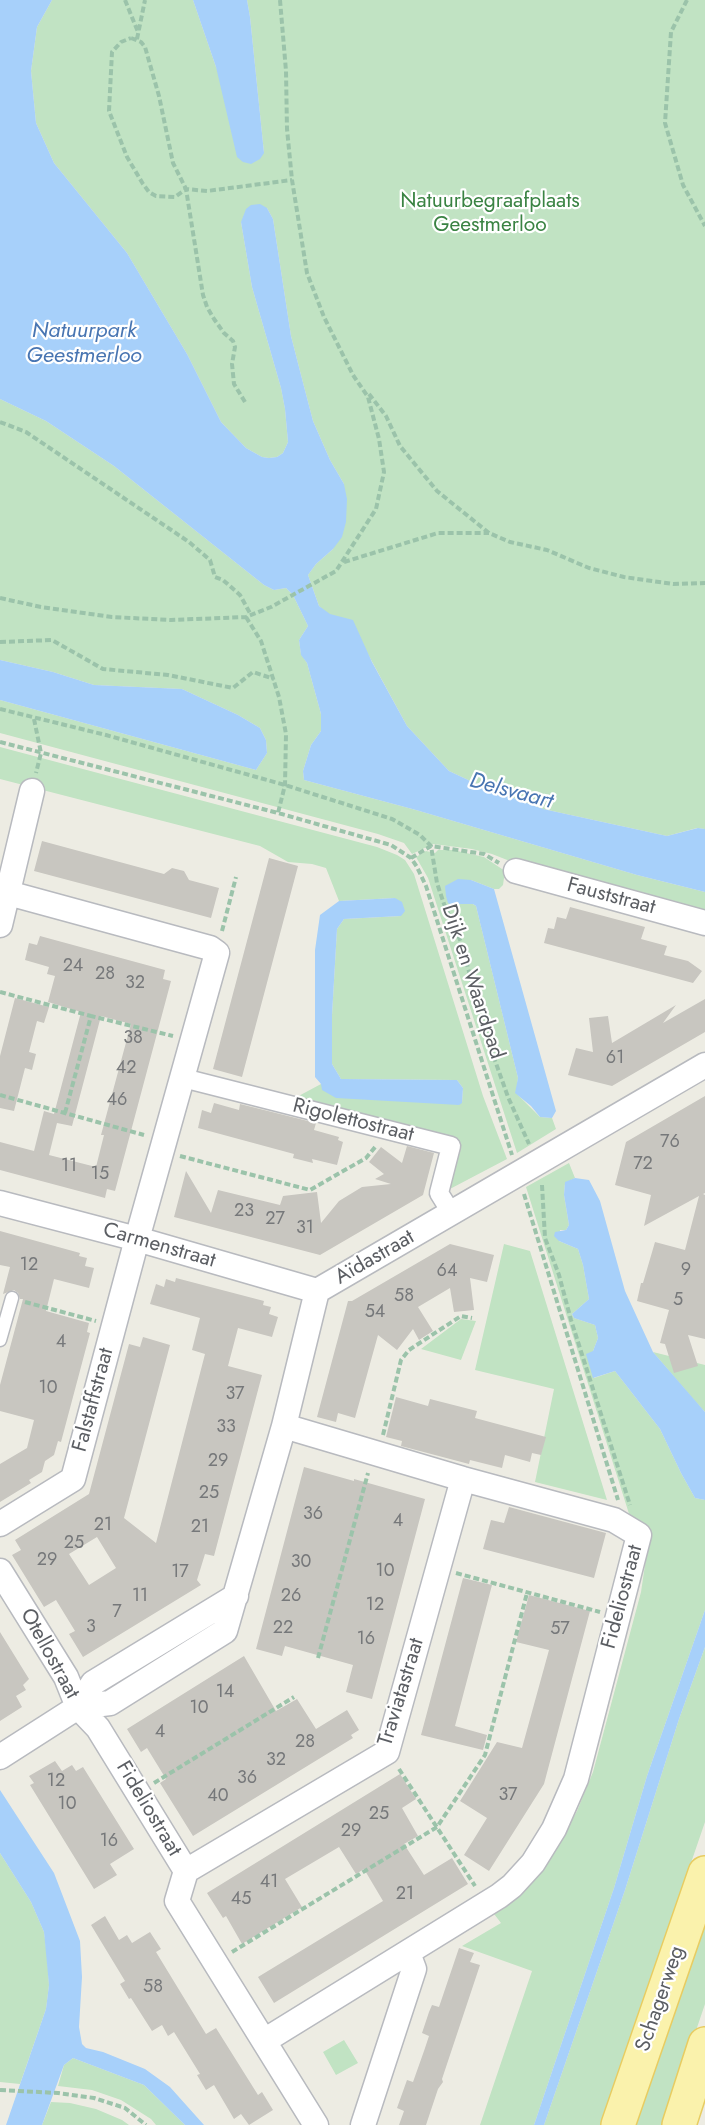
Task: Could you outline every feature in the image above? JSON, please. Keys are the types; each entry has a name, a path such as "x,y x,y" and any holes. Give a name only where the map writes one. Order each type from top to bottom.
{"main road":[{"name":"Schagerweg","path":"618,2125 705,1873"},
{"path":"679,2125 705,2044"}],"street":[{"path":"0,925 32,791"},
{"name":"Fauststraat","path":"516,871 705,923"},
{"path":"8,892 210,948 217,954 137,1239"},
{"name":"Aïdastraat","path":"0,1757 78,1707 110,1703 225,1631 284,1426 317,1291 705,1065"},
{"name":"Rigolettostraat","path":"183,1078 451,1146 439,1193 452,1214"},
{"name":"Carmenstraat","path":"0,1203 137,1239 317,1291"},
{"name":"Falstaffstraat","path":"0,1524 73,1479 137,1239"},
{"name":"Fideliostraat","path":"264,2041 486,1905 522,1876 543,1848 558,1821 576,1779 618,1617 633,1530 614,1520 463,1479 284,1426"},
{"name":"Traviatastraat","path":"186,1871 387,1752 463,1479"},
{"name":"Otellostraat","path":"0,1571 66,1677 78,1707"},
{"name":"Fideliostraat","path":"78,1707 98,1728 186,1871 177,1901 316,2125"},
{"path":"363,2125 414,1969 408,1953"}],"lane":[{"path":"0,1340 12,1298"}],"path":[{"path":"125,0 138,32"},
{"path":"137,39 145,0"},
{"path":"0,598 41,607 112,617 171,620 248,616 271,607 336,571 344,562 376,509 384,472 379,438 368,397 353,375 324,317 307,273 292,180 280,0"},
{"path":"687,0 670,32 666,123 683,185 705,226"},
{"path":"245,402 234,384 232,364 235,347 233,341 214,320 203,295 190,206 186,189 173,162 159,96 145,47 137,39 127,39 117,45 112,52 108,111 133,168 149,192 165,198 175,197 186,189 207,191 292,180"},
{"path":"353,375 386,416 400,446 437,490 489,533 510,542 547,550 589,568 624,577 673,584 705,583"},
{"path":"0,422 26,432 189,542 210,560 215,577 223,580 240,595 261,641 274,679 286,734 285,785 278,813"},
{"path":"344,562 438,533 489,533"},
{"path":"0,642 52,640 103,669 168,675 232,688 253,672 274,679"},
{"path":"0,709 106,735 285,785 392,819 414,830 431,846 484,854 516,871"},
{"path":"33,718 41,753"},
{"path":"0,742 278,813 391,845 411,858 431,846"},
{"path":"431,846 437,883 461,942 528,1169 544,1199 545,1238 559,1275 633,1530"},
{"name":"Dijk en Waardpad","path":"411,858 426,886 528,1169 633,1530"},
{"path":"217,954 236,877"},
{"path":"0,992 194,1041"},
{"path":"65,1113 91,1016"},
{"path":"0,1095 65,1113 310,1190 366,1158 375,1147 380,1128"},
{"path":"12,1298 114,1326"},
{"path":"318,1658 401,1360 409,1350 461,1316 472,1318"},
{"path":"438,1568 618,1617"},
{"path":"216,1963 438,1827 485,1755 527,1593"},
{"path":"138,1793 294,1697"},
{"path":"387,1752 438,1827 486,1905"},
{"path":"0,2090 94,2098 125,2108 146,2125"}],"green space":[{"name":"Natuurbegraafplaats Geestmerloo","path":"52,0 193,0 216,67 264,153 247,0 705,0 705,829 697,828 667,836 543,809 481,786 449,771 407,726 363,645 319,606 308,575 316,564 333,549 344,484 330,460 313,421 291,336 273,219 267,208 241,222 252,287 285,409 288,442 283,453 269,458 262,457 246,448 221,422 187,354 127,253 54,163 36,123 31,71 37,27"},
{"path":"0,399 46,421 114,466 264,585 274,590 286,588 293,595 308,626 299,640 301,654 307,663 321,714 321,731 311,745 303,771 304,780 416,810 637,875 705,892 705,916 525,867 472,849 433,844 412,854 404,843 378,834 0,733 0,700 256,770 267,753 266,740 260,728 182,689 94,685 53,672 0,660"},
{"path":"0,747 377,847 405,860 414,874 483,1096 507,1159 448,1190 456,1144 293,1099 321,1084 462,1103 463,1088 457,1080 341,1079 332,1064 332,1015 337,929 344,919 401,916 395,898 339,901 326,868 288,862 260,846 0,779"},
{"path":"438,850 453,850 484,857 505,871 503,885 499,889 471,880 450,904 476,906 518,1078 516,1093 540,1117 552,1118 556,1129 517,1153 428,878 416,857 426,851 435,853"},
{"path":"569,1163 575,1178 565,1183 564,1195 569,1225 566,1230 560,1230 559,1241 578,1249 589,1299 572,1314 574,1318 595,1325 598,1338 593,1351 594,1378 615,1371 660,1429 695,1498 705,1500 705,1610 647,1776 614,1888 534,2125 480,2125 532,1971 462,1946 501,1923 491,1910 518,1891 555,1851 577,1811 593,1772 641,1592 648,1545 630,1517 526,1187"},
{"path":"504,1244 530,1251 607,1500 535,1482 554,1389 475,1370"},
{"path":"461,1319 476,1321 461,1360 421,1349"},
{"path":"653,1352 705,1365 705,1412 694,1400"},
{"path":"705,1647 705,1822 601,2125 544,2125 625,1890 679,1719"},
{"path":"0,1853 31,1902 44,1932 47,1955 49,1985 46,2009 20,2084 0,2082"},
{"path":"705,1911 705,2004 664,2125 631,2125"},
{"path":"344,2040 358,2063 336,2075 323,2052"},
{"path":"73,2058 144,2085 185,2125 156,2125 151,2119 121,2100 92,2090 58,2086 64,2065"},
{"path":"51,2102 70,2103 96,2109 129,2125 42,2125"}],"water":[{"name":"Natuurpark Geestmerloo","path":"0,0 52,0 37,27 31,71 36,123 54,163 127,253 187,354 221,422 246,448 262,457 269,458 283,453 288,442 285,409 252,287 241,222 246,209 251,205 260,204 267,208 273,219 291,336 313,421 330,460 344,484 347,499 346,522 342,537 308,575 319,606 330,614 353,620 372,662 407,726 449,771 481,786 543,809 667,836 698,828 705,829 705,892 637,875 416,810 304,780 303,771 311,745 321,731 321,714 307,663 301,655 299,640 308,626 293,595 286,588 274,590 264,585 114,466 46,421 0,399"},
{"path":"193,0 247,0 264,153 260,159 251,164 237,157 216,67"},
{"path":"0,660 53,672 94,685 182,689 260,728 266,740 267,753 256,770 0,700"},
{"path":"458,879 471,880 494,889 556,1111 552,1118 540,1117 515,1093 518,1078 476,906 450,904 446,896 445,886"},
{"path":"395,898 402,902 405,911 401,916 344,919 337,929 332,1015 332,1064 341,1079 457,1080 463,1088 462,1103 459,1105 336,1098 322,1090 321,1084 315,1077 315,950 320,915 339,901"},
{"path":"575,1178 589,1180 600,1201 625,1291 653,1352 705,1412 705,1500 695,1498 660,1429 615,1371 593,1378 586,1354 593,1351 598,1338 595,1325 574,1318 572,1314 589,1299 583,1265 578,1249 559,1241 554,1236 555,1232 566,1230 569,1225 564,1195 565,1182"},
{"path":"705,1610 705,1647 679,1719 625,1890 544,2125 534,2125 614,1888 647,1776"},
{"path":"0,1790 54,1873 80,1941 82,1977 79,2027 82,2044 86,2048 103,2052 145,2069 170,2087 204,2125 185,2125 144,2085 73,2058 64,2065 42,2125 6,2125 46,2009 49,1985 44,1932 31,1902 0,1853"}],"building":[{"path":"42,841 164,874 172,868 184,871 189,880 219,888 211,918 34,871"},
{"path":"269,858 298,866 242,1077 213,1069"},
{"path":"570,907 645,927 641,939 667,946 664,955 688,961 702,971 693,983 544,943 548,928 554,929 557,917 566,919"},
{"path":"40,936 165,970 163,979 171,981 115,1191 107,1189 105,1198 0,1170 0,1142 34,1151 44,1111 54,1114 81,1012 48,1002 55,976 47,974 49,967 25,960 29,943 37,945","holes":["101,1016 131,1024 101,1135 104,1135 96,1167 49,1155 57,1123 72,1126"]},
{"path":"15,998 49,1007 44,1023 37,1021 29,1052 36,1054 32,1070 25,1068 14,1111 0,1108 0,1056"},
{"path":"705,999 705,1032 612,1086 568,1075 576,1048 593,1052 589,1018 608,1016 612,1043 676,1005 663,1023"},
{"path":"705,1096 705,1193 703,1194 705,1195 705,1339 688,1335 698,1366 674,1373 665,1344 660,1343 669,1310 637,1301 655,1242 685,1250 699,1196 644,1226 651,1195 615,1185 626,1142"},
{"path":"214,1103 239,1110 240,1104 316,1123 314,1130 339,1137 338,1140 343,1142 337,1165 312,1159 313,1163 293,1158 294,1154 198,1128 202,1110 211,1113"},
{"path":"407,1146 434,1153 423,1195 320,1255 174,1217 186,1171 211,1213 218,1190 280,1205 283,1196 317,1192 321,1223 339,1201 362,1187 391,1184 375,1179 384,1174 369,1162 381,1147 402,1163"},
{"path":"0,1231 80,1253 79,1256 87,1258 85,1266 94,1268 89,1288 54,1279 46,1311 89,1323 87,1332 90,1333 61,1442 58,1441 54,1455 45,1461 42,1472 29,1480 31,1483 0,1502 0,1464 27,1448 34,1420 0,1411 0,1385 23,1299 20,1299 14,1290 3,1294 10,1267 0,1265"},
{"path":"450,1244 494,1255 487,1282 470,1278 474,1310 454,1312 450,1288 418,1307 433,1331 419,1340 413,1329 397,1350 378,1335 355,1418 338,1413 336,1422 317,1417 348,1301 352,1301"},
{"path":"176,1278 264,1301 263,1305 271,1307 269,1314 278,1317 272,1337 238,1328 228,1366 262,1375 214,1556 205,1554 197,1580 201,1585 83,1657 69,1634 75,1631 56,1600 44,1607 12,1555 21,1550 15,1540 89,1494 129,1344 140,1347 143,1337 170,1345 124,1518 156,1543 205,1354 192,1350 200,1318 150,1304 156,1284 164,1287 166,1279 175,1282","holes":["97,1537 116,1568 89,1585 69,1554"]},
{"path":"396,1397 428,1406 430,1399 477,1411 475,1418 546,1437 541,1455 532,1453 530,1462 505,1455 502,1468 470,1460 469,1464 401,1446 402,1441 386,1437"},
{"path":"304,1467 425,1499 372,1699 346,1692 353,1665 285,1646 282,1656 256,1649"},
{"path":"509,1507 606,1533 594,1578 483,1549 491,1520 504,1523"},
{"path":"463,1578 492,1585 455,1726 487,1735 483,1750 421,1735"},
{"path":"529,1595 590,1611 544,1784 489,1871 464,1855 487,1818 460,1801 497,1742 522,1748 549,1650 516,1642"},
{"path":"0,1632 29,1679 23,1685 26,1690 16,1696 22,1707 0,1721"},
{"path":"244,1656 276,1711 297,1699 316,1729 347,1710 359,1730 351,1735 353,1738 193,1836 160,1783 166,1779 147,1748 141,1752 127,1729"},
{"path":"55,1761 62,1771 72,1765 76,1771 83,1767 134,1849 110,1864 117,1875 94,1889 30,1785 34,1783 29,1776"},
{"path":"400,1774 416,1799 402,1808 418,1836 404,1844 424,1875 452,1858 468,1884 274,2003 258,1977 383,1901 364,1869 356,1874 339,1847 285,1879 302,1907 242,1944 226,1916 223,1918 207,1893"},
{"path":"105,1916 119,1940 127,1935 132,1943 150,1932 161,1949 156,1952 206,2034 216,2028 258,2095 262,2092 273,2110 249,2125 241,2114 234,2119 214,2085 206,2090 197,2075 200,2074 174,2032 168,2036 162,2025 152,2031 120,1984 125,1981 91,1925"},
{"path":"459,1948 474,1953 470,1962 480,1965 442,2079 443,2082 438,2089 426,2125 399,2125 404,2111 397,2108 407,2080 413,2082 429,2036 422,2033 429,2012 432,2005 439,2007"}],"water label":[{"name":"Delsvaart","path":"511,792"}]}
